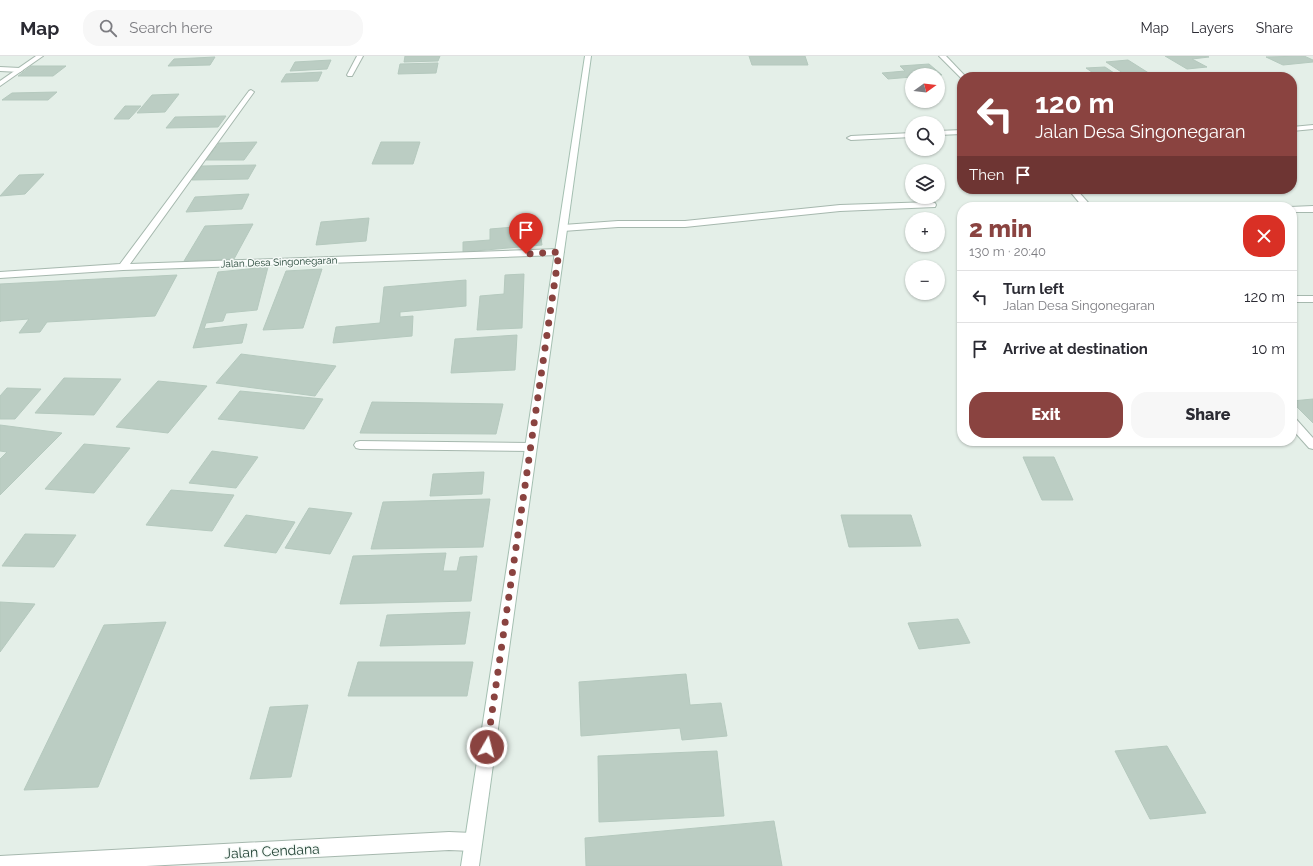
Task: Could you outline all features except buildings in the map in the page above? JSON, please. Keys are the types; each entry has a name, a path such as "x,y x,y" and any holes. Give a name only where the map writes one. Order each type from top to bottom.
{"street":[{"path":"0,84 40,56"},
{"path":"350,75 360,56"},
{"path":"470,866 588,56"},
{"path":"942,56 958,72"},
{"path":"0,69 20,70"},
{"path":"123,267 251,92"},
{"path":"1297,129 1313,127"},
{"path":"945,133 957,132"},
{"path":"851,138 905,135"},
{"path":"1076,194 1084,202"},
{"path":"563,228 618,224 685,224 840,208 932,205"},
{"path":"1297,209 1313,209"},
{"name":"Jalan Desa Singonegaran","path":"0,275 123,267 559,252"},
{"path":"1297,299 1313,299"},
{"path":"1297,427 1313,445"},
{"path":"360,445 531,446"},
{"name":"Jalan Cendana","path":"0,865 449,841 473,842"}],"route":[{"path":"487,747 559,252 526,254"}]}
